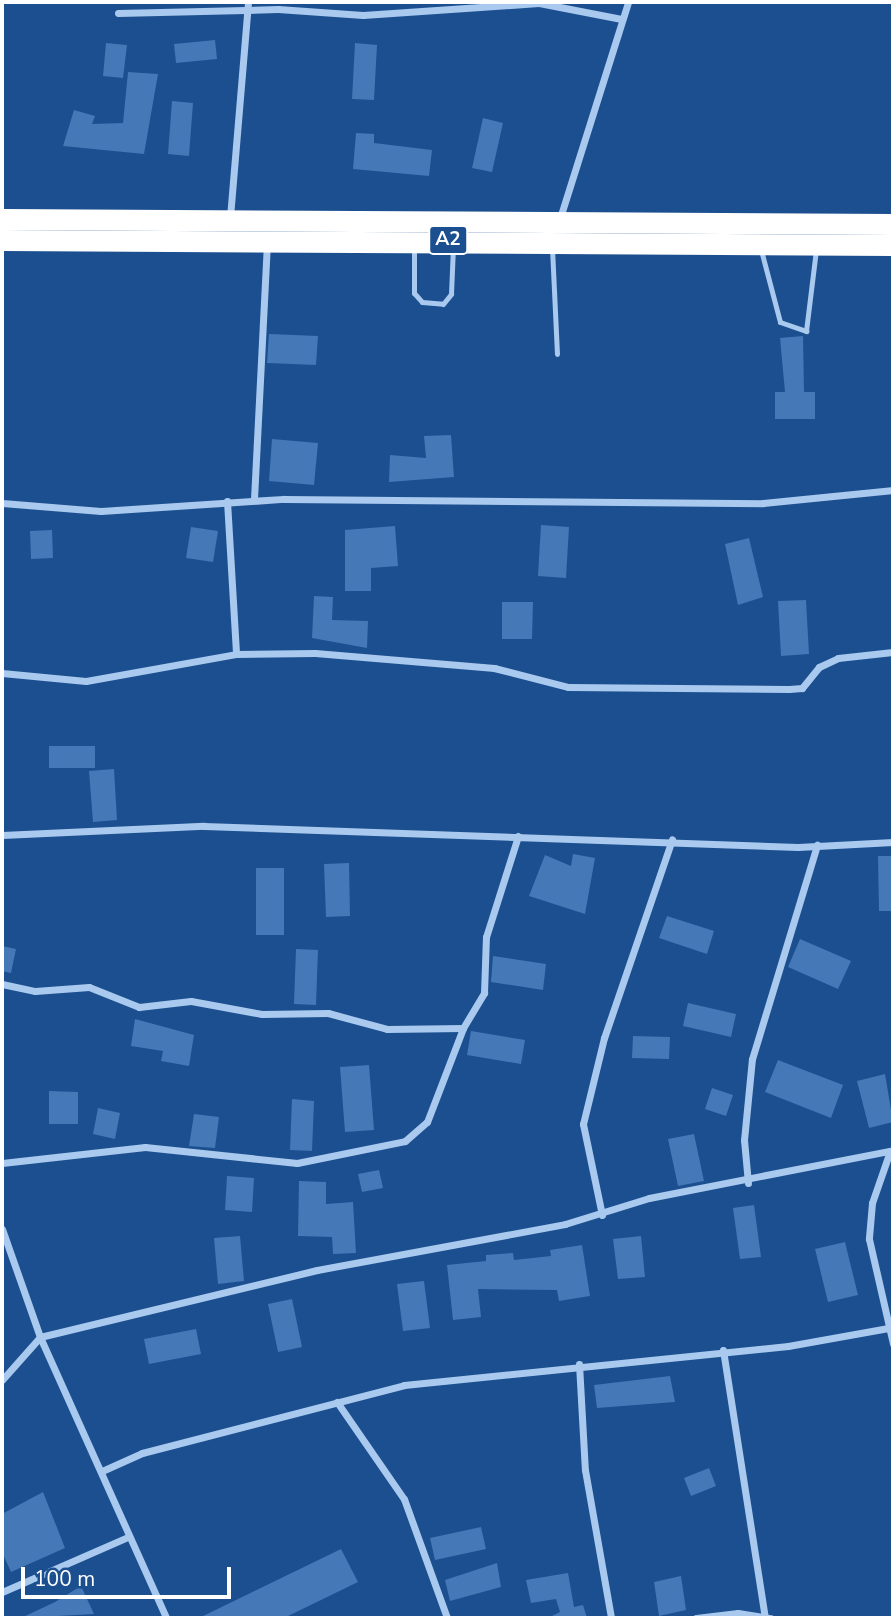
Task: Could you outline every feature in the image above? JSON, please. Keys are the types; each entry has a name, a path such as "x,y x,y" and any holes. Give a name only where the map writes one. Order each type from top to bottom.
{"highway":[{"name":"A2","path":"2,219 559,220 893,224"},
{"name":"A2","path":"2,240 453,240 893,245"}],"street":[{"path":"230,221 248,2"},
{"path":"559,220 628,2"},
{"path":"118,13 363,15 539,3 621,19"},
{"path":"254,499 268,241"},
{"path":"2,503 100,512 254,499 762,503 893,490"},
{"path":"227,501 236,654"},
{"path":"2,673 130,678 236,654 377,656 494,668 568,687 789,689 802,688 819,667 838,658 893,652"},
{"path":"2,835 204,827 817,845 893,842"},
{"path":"2,1163 145,1147 297,1163 394,1144 427,1122 463,1028 484,993 486,937 518,836"},
{"path":"602,1215 583,1124 604,1038 672,839"},
{"path":"748,1182 744,1140 752,1059 817,845"},
{"path":"2,984 35,991 89,987 139,1007 191,1002 262,1014 328,1013 387,1030 463,1028"},
{"path":"2,1380 40,1337 317,1270 602,1215 649,1198 748,1182 892,1150"},
{"path":"892,1150 872,1203 869,1239 893,1344"},
{"path":"2,1230 40,1337 166,1618"},
{"path":"102,1471 142,1453 404,1385 579,1364 841,1340 889,1321"},
{"path":"696,1618 768,1618 723,1350"},
{"path":"579,1364 584,1470 611,1618"},
{"path":"337,1402 404,1499 447,1618"},
{"path":"2,1592 128,1537"}],"lane":[{"path":"414,240 414,293 422,302 443,304 451,294 453,240"},
{"path":"552,241 556,354"},
{"path":"759,243 780,322 806,331 816,244"}],"building":[{"path":"215,40 217,59 176,63 174,44"},
{"path":"106,43 127,45 123,78 103,76"},
{"path":"355,43 377,45 374,100 352,99"},
{"path":"128,72 158,74 144,154 63,146 74,110 95,116 92,124 123,123"},
{"path":"172,101 193,103 189,156 168,154"},
{"path":"483,118 503,123 492,172 472,168"},
{"path":"356,133 374,134 374,143 432,150 429,176 353,169"},
{"path":"269,334 318,336 316,365 267,363"},
{"path":"803,336 804,392 815,392 815,419 775,419 775,392 785,392 780,338"},
{"path":"451,435 454,477 389,482 390,455 426,458 424,436"},
{"path":"272,439 318,443 314,485 269,481"},
{"path":"541,525 569,527 566,578 538,576"},
{"path":"395,526 398,566 371,568 371,591 345,591 345,530"},
{"path":"191,527 218,531 213,562 186,558"},
{"path":"52,530 53,558 31,559 30,531"},
{"path":"749,538 763,597 738,605 725,544"},
{"path":"314,596 333,597 332,620 368,621 367,648 312,638"},
{"path":"806,600 809,654 781,656 778,601"},
{"path":"502,602 533,602 532,639 502,639"},
{"path":"49,746 95,746 95,768 49,768"},
{"path":"114,769 117,820 93,822 89,771"},
{"path":"573,854 595,858 585,914 529,896 545,855 571,866"},
{"path":"878,856 893,856 893,911 879,911"},
{"path":"349,863 350,916 326,917 324,864"},
{"path":"256,868 284,868 284,935 256,935"},
{"path":"667,916 714,931 707,954 659,938"},
{"path":"800,939 851,961 838,989 788,967"},
{"path":"2,946 16,949 11,973 2,971"},
{"path":"296,949 318,950 316,1005 294,1004"},
{"path":"493,956 546,964 543,990 491,982"},
{"path":"688,1003 736,1014 731,1037 683,1026"},
{"path":"135,1019 194,1035 189,1066 161,1061 163,1051 131,1046"},
{"path":"471,1031 525,1040 521,1064 467,1055"},
{"path":"633,1036 670,1037 669,1059 632,1058"},
{"path":"778,1060 843,1085 831,1118 765,1092"},
{"path":"369,1065 374,1130 345,1132 340,1067"},
{"path":"885,1074 893,1122 869,1128 857,1081"},
{"path":"712,1088 733,1095 726,1116 705,1109"},
{"path":"49,1091 78,1092 78,1124 49,1124"},
{"path":"292,1099 314,1101 312,1151 290,1150"},
{"path":"98,1108 120,1113 115,1139 93,1134"},
{"path":"194,1114 219,1117 215,1148 189,1146"},
{"path":"694,1134 704,1181 678,1186 668,1139"},
{"path":"379,1170 383,1188 362,1192 358,1174"},
{"path":"227,1176 254,1178 252,1212 225,1210"},
{"path":"299,1181 326,1182 326,1204 353,1202 356,1253 333,1254 332,1237 298,1236"},
{"path":"754,1205 761,1257 740,1259 733,1208"},
{"path":"240,1236 244,1281 218,1284 214,1238"},
{"path":"641,1236 645,1277 618,1279 613,1239"},
{"path":"845,1242 858,1295 828,1302 815,1249"},
{"path":"582,1245 590,1296 559,1301 557,1290 478,1289 481,1317 453,1320 447,1265 486,1261 486,1255 513,1253 514,1260 551,1256 550,1250"},
{"path":"424,1281 430,1328 403,1331 397,1284"},
{"path":"292,1299 302,1347 278,1352 268,1304"},
{"path":"196,1329 201,1354 149,1364 144,1339"},
{"path":"670,1376 675,1402 597,1408 594,1385"},
{"path":"709,1468 716,1486 691,1496 684,1478"},
{"path":"43,1492 65,1548 11,1572 2,1552 2,1514"},
{"path":"481,1527 486,1549 435,1560 430,1538"},
{"path":"341,1549 358,1582 284,1618 199,1618"},
{"path":"497,1563 501,1587 450,1601 445,1580"},
{"path":"568,1573 574,1607 583,1605 587,1618 548,1618 560,1612 556,1599 531,1603 526,1580"},
{"path":"681,1576 686,1610 659,1616 654,1582"},
{"path":"81,1586 94,1614 21,1618 55,1602"}]}
